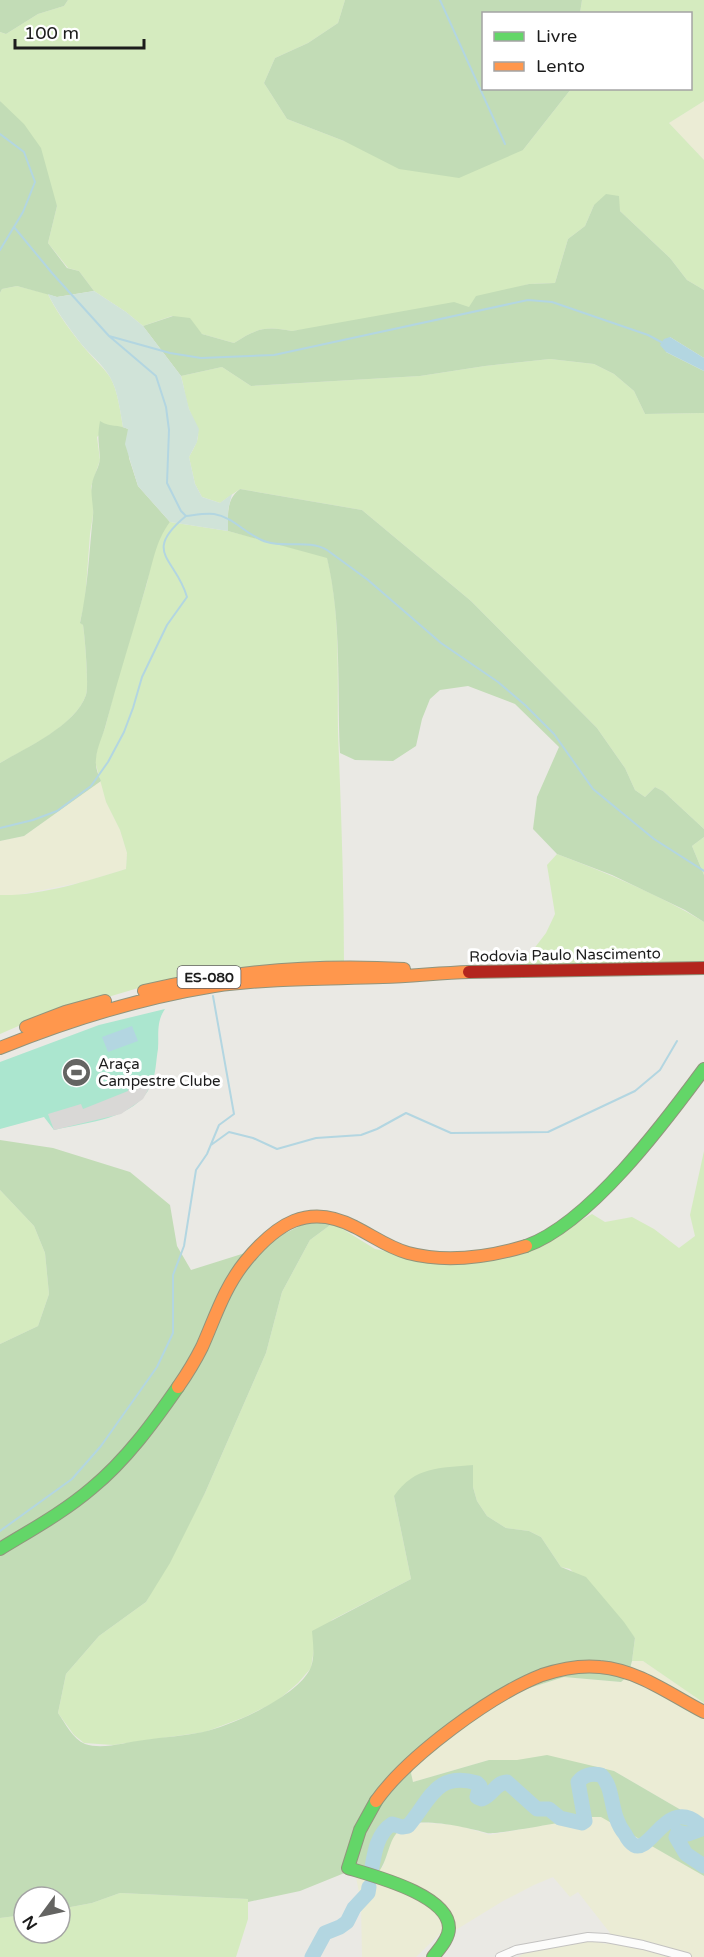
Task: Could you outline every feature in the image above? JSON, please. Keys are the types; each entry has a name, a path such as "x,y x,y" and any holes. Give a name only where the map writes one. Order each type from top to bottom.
{"street":[{"name":"Rodovia Paulo Nascimento","path":"0,1038 65,1012 210,977 318,966 396,968 427,973"},
{"name":"Rodovia Paulo Nascimento","path":"0,1048 97,1013 215,986 253,982 408,976 427,973 704,968"},
{"path":"0,1549 81,1498 122,1459 161,1411 198,1356 235,1275 266,1240 281,1229 305,1216 323,1215 352,1225 390,1247 443,1259 521,1248 561,1228 614,1178 668,1118 704,1069"},
{"path":"433,1957 449,1928 449,1920 445,1912 433,1902 399,1885 348,1868 370,1810 397,1775 427,1748 499,1696 539,1676 572,1667 598,1667 635,1674 704,1712"},
{"path":"500,1957 516,1950 588,1937 643,1945 687,1957"}],"green space":[{"path":"0,0 68,0 64,6 38,14 6,34 0,32"},
{"path":"68,0 345,0 338,23 308,43 275,58 264,83 287,119 344,141 523,150 570,90 692,90 692,12 580,12 582,0 704,0 704,101 669,123 704,160 704,290 687,280 670,258 620,211 594,205 585,226 568,239 555,283 529,284 508,290 469,307 292,331 262,330 249,334 234,343 202,334 172,316 143,326 94,291 79,271 68,268 48,243 57,206 0,101 0,32 6,34 38,14 64,6"},
{"path":"345,0 582,0 580,12 482,12 482,90 570,90 523,150 459,178 399,169 344,141 287,119 264,83 275,58 308,43 338,23"},
{"path":"0,101 24,124 41,148 57,206 48,243 67,268 79,271 94,291 57,297 17,286 2,289 0,293"},
{"path":"704,101 704,160 669,123"},
{"path":"606,194 619,196 620,211 670,258 687,280 704,290 704,358 670,337 666,352 704,371 704,413 645,414 634,391 614,374 594,364 550,359 420,376 251,386 222,367 181,376 143,326 173,316 190,318 202,334 234,343 249,334 262,330 292,331 454,302 469,307 476,296 529,284 555,283 568,239 585,226 594,205"},
{"path":"17,286 48,294 72,332 113,382 123,427 108,427 97,437 100,460 91,487 93,515 85,601 80,622 83,625 86,650 86,695 72,717 61,726 0,763 0,293 2,289"},
{"path":"94,291 143,326 181,376 189,409 199,429 197,442 189,457 195,484 202,497 220,503 232,494 228,510 228,531 170,522 138,486 125,444 128,429 123,427 113,382 71,330 48,294 57,297"},
{"path":"550,359 594,364 614,374 634,391 645,414 704,413 704,829 663,791 655,787 645,797 635,790 625,768 597,728 471,601 362,510 240,489 220,503 202,497 195,484 189,457 197,442 198,433 181,376 222,367 251,386 420,376"},
{"path":"100,421 128,429 129,458 138,486 170,522 155,553 98,750 96,765 101,781 24,836 0,841 0,763 61,726 72,716 86,695 86,650 83,625 80,623 87,583 93,516 92,488 100,461 98,436"},
{"path":"240,489 362,510 471,601 597,728 625,768 635,790 645,797 655,787 663,791 704,829 704,837 692,846 704,875 704,922 685,910 612,875 557,854 533,829 537,797 559,747 515,704 468,686 440,690 430,699 422,719 416,746 393,761 355,760 340,753 337,631 327,558 228,531 230,502"},
{"path":"170,522 228,531 327,557 334,600 337,644 344,965 162,981 37,1018 0,1034 0,895 48,890 126,869 127,853 120,830 106,802 95,761 147,583 154,549 160,535"},
{"path":"101,781 106,802 120,830 127,853 126,869 83,882 17,895 0,895 0,841 24,836"},
{"path":"704,837 704,875 692,846"},
{"path":"557,854 669,902 704,922 704,961 520,967 546,933 555,914 547,865"},
{"name":"Araça Campestre Clube","path":"165,1009 159,1023 153,1081 144,1097 134,1106 109,1118 54,1130 44,1117 0,1129 0,1062 99,1025"},
{"path":"0,1140 53,1148 130,1172 170,1205 177,1246 191,1270 245,1253 312,1220 333,1223 310,1240 282,1292 266,1353 205,1493 170,1563 146,1602 99,1636 66,1674 58,1713 73,1735 85,1744 99,1746 196,1733 231,1723 280,1698 304,1678 311,1667 312,1631 411,1579 394,1496 402,1486 429,1470 473,1465 473,1487 477,1501 487,1516 506,1528 529,1531 541,1537 561,1567 586,1577 635,1638 632,1661 628,1676 621,1682 564,1677 504,1696 415,1765 411,1773 413,1782 489,1760 517,1760 547,1755 614,1771 681,1810 704,1827 704,1876 601,1817 588,1817 493,1833 446,1824 422,1823 405,1826 399,1830 378,1873 347,1872 300,1891 248,1902 248,1899 120,1893 92,1903 72,1907 72,1885 12,1885 12,1916 0,1918 0,1344 38,1326 49,1294 45,1253 34,1226 0,1190"},
{"path":"704,1151 704,1703 643,1661 632,1661 635,1638 570,1569 561,1567 541,1537 529,1531 506,1528 487,1516 477,1501 473,1487 473,1465 394,1496 411,1579 332,1620 314,1649 311,1668 277,1701 245,1717 205,1732 113,1745 84,1743 74,1735 58,1713 66,1674 99,1636 146,1602 205,1493 266,1353 282,1292 310,1240 333,1223 375,1249 451,1264 525,1253 592,1214 605,1222 632,1217 654,1229 679,1248 695,1236 690,1215"},
{"path":"0,1190 34,1226 45,1253 49,1294 38,1326 0,1344"},
{"path":"632,1661 643,1661 704,1703 704,1827 681,1810 614,1771 517,1760 489,1760 413,1782 411,1773 415,1765 504,1696 564,1677 621,1682 628,1676"},
{"path":"601,1816 704,1876 704,1957 518,1957 531,1949 586,1940 607,1944 610,1933 578,1892 570,1897 553,1877 503,1901 454,1931 449,1925 416,1957 362,1957 361,1903 355,1872 383,1867 389,1845 396,1833 407,1825 426,1823 457,1825 490,1835"},
{"path":"120,1893 248,1899 248,1919 236,1957 0,1957 0,1918 12,1916 12,1945 72,1945 72,1907 92,1903"}],"shaded area":[{"path":"147,1081 152,1083 143,1099 121,1114 54,1130 48,1114 81,1104 83,1109 128,1091 128,1089 133,1092"}],"water":[{"path":"670,337 704,358 704,371 666,352 660,345 664,339"},
{"path":"132,1026 138,1041 108,1052 102,1037"}],"waterway":[{"path":"440,0 505,144"},
{"path":"0,134 24,152 35,182 23,212 0,250"},
{"path":"14,227 109,336 156,376 166,407 169,430 167,483 181,511 186,516"},
{"path":"109,336 170,353 201,358 274,355 528,300 552,302 648,335 663,343"},
{"path":"0,828 57,811 91,786 108,762 124,732 142,677 167,625 187,597 166,556 164,548 166,539 186,516 211,514 228,519 267,542 313,545 327,550 368,580 441,643 498,682 554,734 593,789 654,839 704,871"},
{"path":"0,1531 72,1479 101,1446 157,1367 173,1333 173,1275 184,1246 196,1170 207,1154 219,1125 234,1114 213,996"},
{"path":"211,1145 229,1132 253,1138 277,1149 316,1138 361,1135 406,1113 451,1133 548,1132 635,1091 660,1070 677,1041"},
{"path":"371,1873 382,1833 392,1824 408,1826 428,1798 443,1785 452,1781 463,1780 477,1783 480,1786 477,1797 482,1799 507,1782 537,1809 549,1809 560,1818 582,1823 585,1821 578,1782 585,1776 594,1774 601,1775 605,1780 616,1819 631,1843 640,1846 669,1821 678,1817 688,1818 700,1825 699,1830 688,1834 678,1832 676,1837 686,1854 704,1866"},
{"path":"312,1957 325,1933 347,1922 354,1908 368,1893 369,1887"}],"traffic: fast":[{"path":"526,1246 550,1234 575,1217 600,1194 669,1116 704,1069"},
{"path":"0,1549 70,1505 104,1477 138,1440 178,1387"},
{"path":"376,1801 360,1830 348,1868 408,1889 437,1906 446,1916 449,1932 433,1957"}],"traffic: slow":[{"path":"144,991 209,978 306,968 404,969"},
{"path":"0,1048 105,1011 214,986 277,980 394,977 469,972"},
{"path":"26,1027 65,1012 105,1001"},
{"path":"178,1387 199,1352 238,1272 269,1237 294,1221 308,1217 338,1220 401,1251 437,1258 482,1256 526,1246"},
{"path":"376,1801 408,1765 452,1729 499,1697 549,1673 585,1667 614,1669 654,1684 704,1712"}],"traffic: jam":[{"path":"469,972 704,968"}],"place":[{"name":"Araça Campestre Clube","path":"77,1073"}]}
